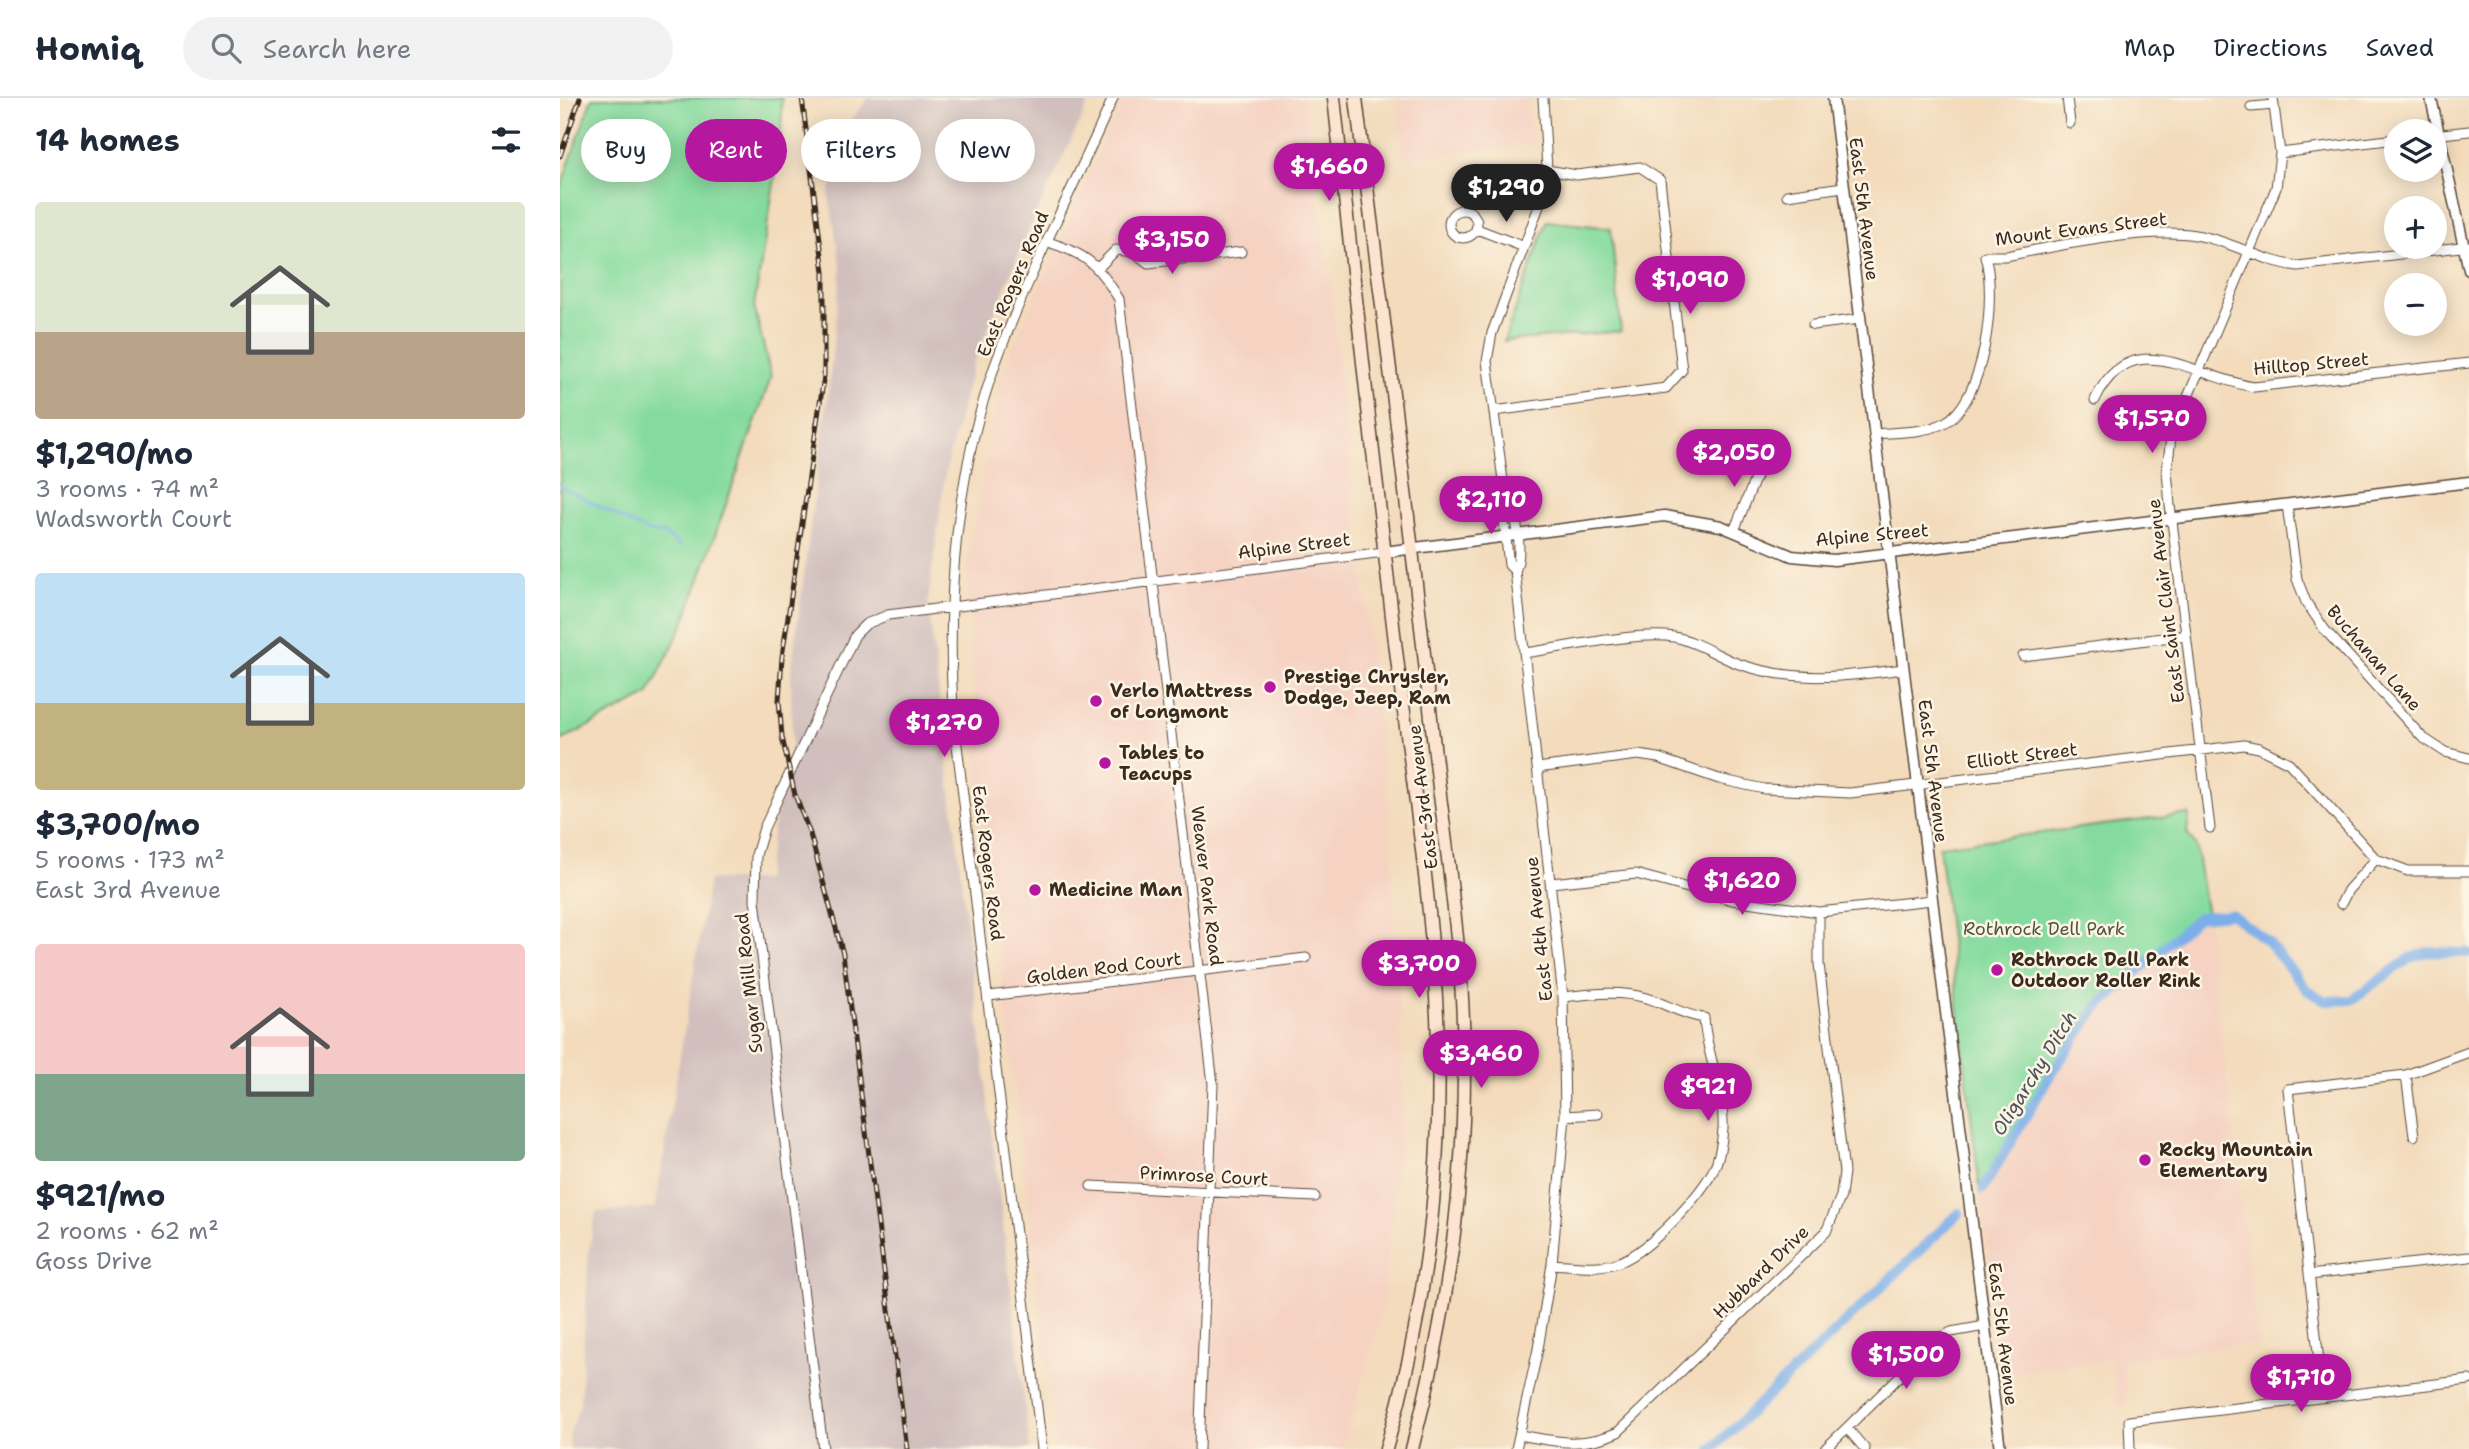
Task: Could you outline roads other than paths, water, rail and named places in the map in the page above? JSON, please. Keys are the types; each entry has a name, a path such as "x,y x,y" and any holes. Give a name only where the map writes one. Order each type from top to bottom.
{"main road":[{"name":"East 3rd Avenue","path":"1334,98 1384,552 1429,923 1438,1053 1437,1155 1428,1245 1411,1350 1386,1449"},
{"name":"East 3rd Avenue","path":"1356,98 1414,547 1459,957 1464,1091 1461,1186 1452,1264 1436,1353 1412,1449"}],"street":[{"name":"East Rogers Road","path":"1042,1449 953,712 951,607 960,507 983,403 1017,307 1113,98"},
{"name":"East 4th Avenue","path":"1516,1449 1552,1264 1565,1116 1563,997 1515,571 1509,565 1511,534 1502,504 1506,495 1488,355 1492,333 1538,209 1547,170 1543,98"},
{"name":"East 5th Avenue","path":"1833,98 2000,1449"},
{"path":"2067,98 2070,122"},
{"path":"2431,98 2434,119"},
{"path":"2251,107 2274,101"},
{"name":"East Saint Clair Avenue","path":"2210,828 2171,519 2167,454 2276,188 2280,153 2274,101"},
{"path":"2447,134 2469,131"},
{"path":"2280,153 2384,140"},
{"path":"1494,411 1666,388 1682,370 1660,180 1640,167 1577,175 1547,170"},
{"path":"2447,172 2467,246 2469,270"},
{"path":"1787,195 1843,187"},
{"path":"1477,229 1524,247"},
{"name":"Mount Evans Street","path":"1874,434 1945,422 1959,412 1969,398 1976,381 1991,295 1991,274 1985,256 2006,256 2156,234 2198,235 2282,264 2298,266 2467,246"},
{"name":"Weaver Park Road","path":"1048,243 1075,251 1099,267 1119,299 1202,972 1213,1084 1199,1449"},
{"path":"1099,267 1116,250 1134,252 1149,263 1241,253"},
{"path":"1813,325 1860,318"},
{"name":"Hilltop Street","path":"2095,400 2103,382 2134,358 2165,359 2232,384 2254,387 2469,363"},
{"path":"1734,531 1763,459"},
{"name":"Alpine Street","path":"951,607 1664,516 1703,520 1780,551 1806,558 1834,560 2469,482"},
{"name":"Buchanan Lane","path":"2287,505 2297,579 2306,602 2325,630 2422,737 2445,752 2469,758"},
{"name":"Sugar Mill Road","path":"823,1449 755,900 757,855 764,828 855,635 866,624 888,615 951,607"},
{"path":"2023,656 2186,635"},
{"path":"1524,653 1654,636 1688,641 1737,663 1798,677 1834,679 1903,669"},
{"name":"Elliott Street","path":"1536,768 1638,755 1658,758 1719,779 1764,789 1850,793 2244,746 2281,758 2376,859 2409,871 2469,871"},
{"path":"2340,904 2348,890 2376,859"},
{"path":"1552,883 1636,874 1732,901 1819,912 1932,900"},
{"name":"Hubbard Drive","path":"1520,1434 1570,1444 1585,1443 1618,1432 1826,1232 1841,1196 1844,1172 1819,964 1819,912"},
{"name":"Golden Rod Court","path":"989,996 1306,958"},
{"path":"1552,1264 1604,1266 1638,1252 1697,1194 1713,1170 1723,1126 1715,1066 1705,1037 1704,1018 1684,1015 1648,998 1626,993 1563,997"},
{"path":"2323,1396 2288,1089 2406,1074 2469,1052"},
{"path":"2406,1074 2414,1136"},
{"path":"1565,1116 1598,1114"},
{"name":"Primrose Court","path":"1091,1186 1315,1197"},
{"path":"2309,1275 2469,1257"},
{"path":"1825,1449 1938,1339 1951,1332 1985,1326"},
{"path":"2130,1449 2129,1421 2469,1380"},
{"path":"1847,1428 1866,1449"}],"waterway":[{"path":"560,486 648,532 665,534 681,547"},
{"name":"Oligarchy Ditch","path":"1983,1189 2051,1074 2096,1009 2198,917 2231,914 2267,941 2308,991 2326,1001 2351,1000 2410,958 2427,952 2469,953"},
{"name":"Oligarchy Ditch","path":"1712,1449 1959,1213"}],"railway":[{"path":"560,156 580,98"},
{"path":"802,98 824,272 824,376 782,657 779,700 782,737 795,795 810,834 843,954 907,1449"}],"place":[{"name":"Prestige Chrysler, Dodge, Jeep, Ram","path":"1270,687"},
{"name":"Verlo Mattress of Longmont","path":"1096,701"},
{"name":"Tables to Teacups","path":"1105,763"},
{"name":"Medicine Man","path":"1035,890"},
{"name":"Rothrock Dell Park Outdoor Roller Rink","path":"1997,970"},
{"name":"Rocky Mountain Elementary","path":"2145,1160"}],"park label":[{"name":"Rothrock Dell Park","path":"2044,929"}]}
